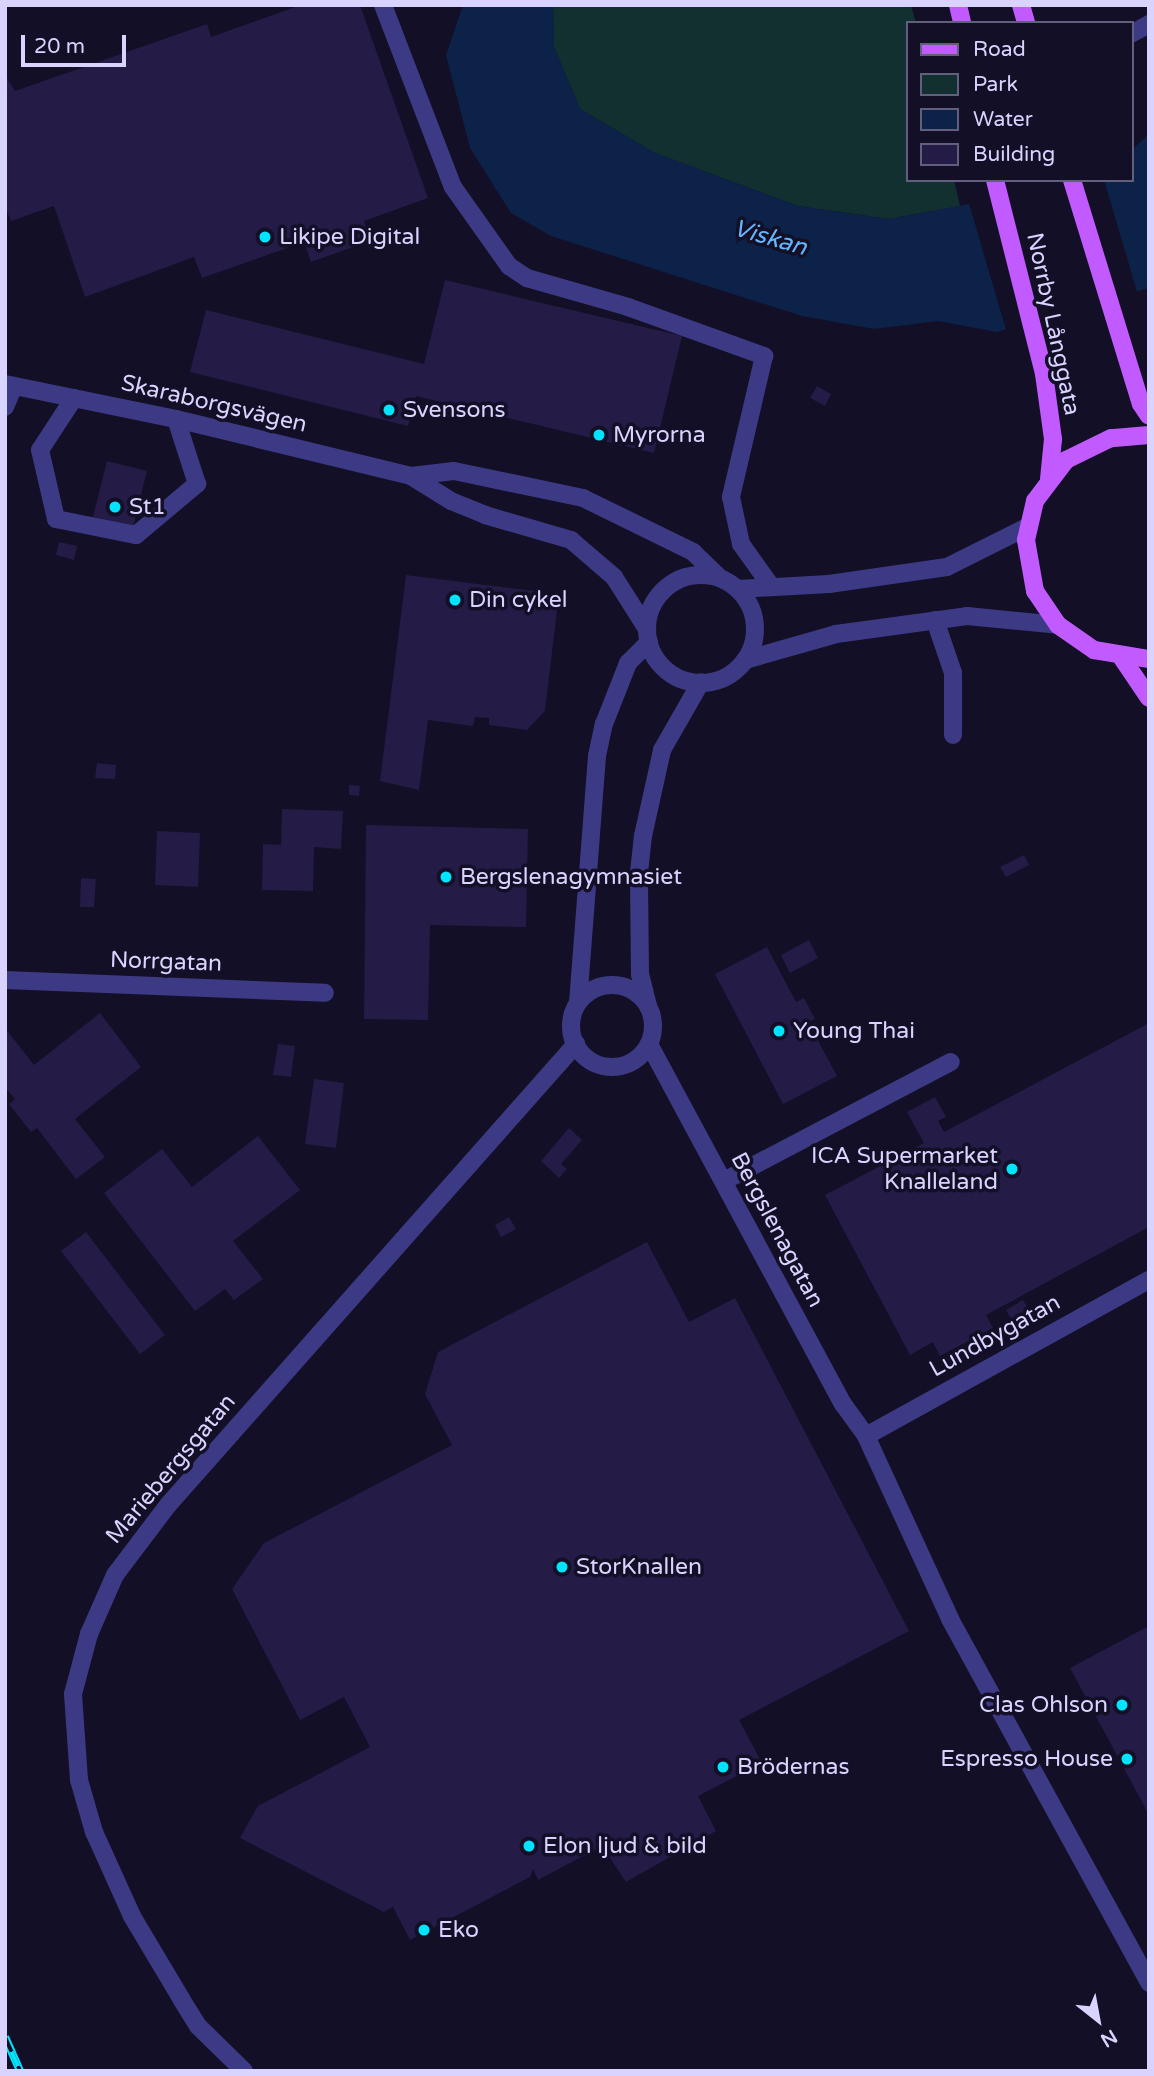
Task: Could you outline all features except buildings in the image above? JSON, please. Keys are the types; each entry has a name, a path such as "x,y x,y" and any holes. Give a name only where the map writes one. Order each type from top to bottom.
{"main road":[{"name":"Norrby Långgata","path":"996,182 1044,374 1053,439 1049,479"},
{"path":"1073,182 1122,347 1149,416"},
{"path":"1149,435 1123,435 1087,446 1049,479 1027,527 1030,579 1058,625 1094,650 1122,658 1149,659"},
{"path":"1122,658 1149,698"}],"street":[{"path":"383,5 453,187 509,266 527,278 628,307 764,356 731,497 741,544 771,586"},
{"path":"1133,33 1149,24"},
{"path":"5,407 10,385"},
{"name":"Skaraborgsvägen","path":"10,385 176,419 411,476 451,501 485,515 571,540 614,577 648,636"},
{"path":"75,398 40,450 56,519 135,536 197,484 176,419"},
{"name":"Skaraborgsvägen","path":"411,476 454,471 583,498 693,552 720,578"},
{"path":"738,589 829,584 947,567 1027,527"},
{"path":"701,682 663,750 647,810 639,873 640,975 653,1032 649,1044 627,1064 612,1067 598,1064 576,1044 571,1031 578,1003 597,756 604,724 628,663 648,636 652,607 675,582 697,574 720,578 738,589 755,623 745,660"},
{"path":"648,636 668,671 701,682 721,679 745,660 836,634 935,621 994,617 1058,625"},
{"path":"935,621 953,673 953,735"},
{"name":"Norrgatan","path":"5,980 325,993"},
{"path":"578,1003 600,987 614,985 628,988 648,1006"},
{"name":"Mariebergsgatan","path":"244,2071 198,2025 182,2000 132,1916 94,1832 79,1780 73,1694 89,1634 115,1575 168,1505 576,1044"},
{"name":"Bergslenagatan","path":"649,1044 843,1404 866,1436 950,1619 1149,1983"},
{"path":"724,1181 951,1062"},
{"name":"Lundbygatan","path":"866,1436 1149,1280"}],"green space":[{"path":"553,5 911,5 915,21 906,21 906,182 954,182 960,206 889,219 798,206 655,153 580,109 554,47"}],"water":[{"name":"Viskan","path":"463,5 553,5 554,47 580,109 655,153 798,206 889,219 960,206 1042,182 1133,182 1133,149 1149,134 1149,288 997,332 938,321 874,329 802,316 551,236 511,213 470,148 446,55"}],"pier":[{"path":"1030,182 1105,182 1138,295 1007,333 968,200"}],"railway":[{"path":"5,2037 20,2071"}],"place":[{"name":"Likipe Digital","path":"265,237"},
{"name":"Svensons","path":"389,410"},
{"name":"Myrorna","path":"599,435"},
{"name":"St1","path":"115,507"},
{"name":"Din cykel","path":"455,600"},
{"name":"Bergslenagymnasiet","path":"446,877"},
{"name":"Young Thai","path":"779,1031"},
{"name":"ICA Supermarket Knalleland","path":"1012,1169"},
{"name":"StorKnallen","path":"562,1567"},
{"name":"Clas Ohlson","path":"1122,1705"},
{"name":"Espresso House","path":"1127,1759"},
{"name":"Brödernas","path":"723,1767"},
{"name":"Elon ljud & bild","path":"529,1846"},
{"name":"Eko","path":"424,1930"}]}
